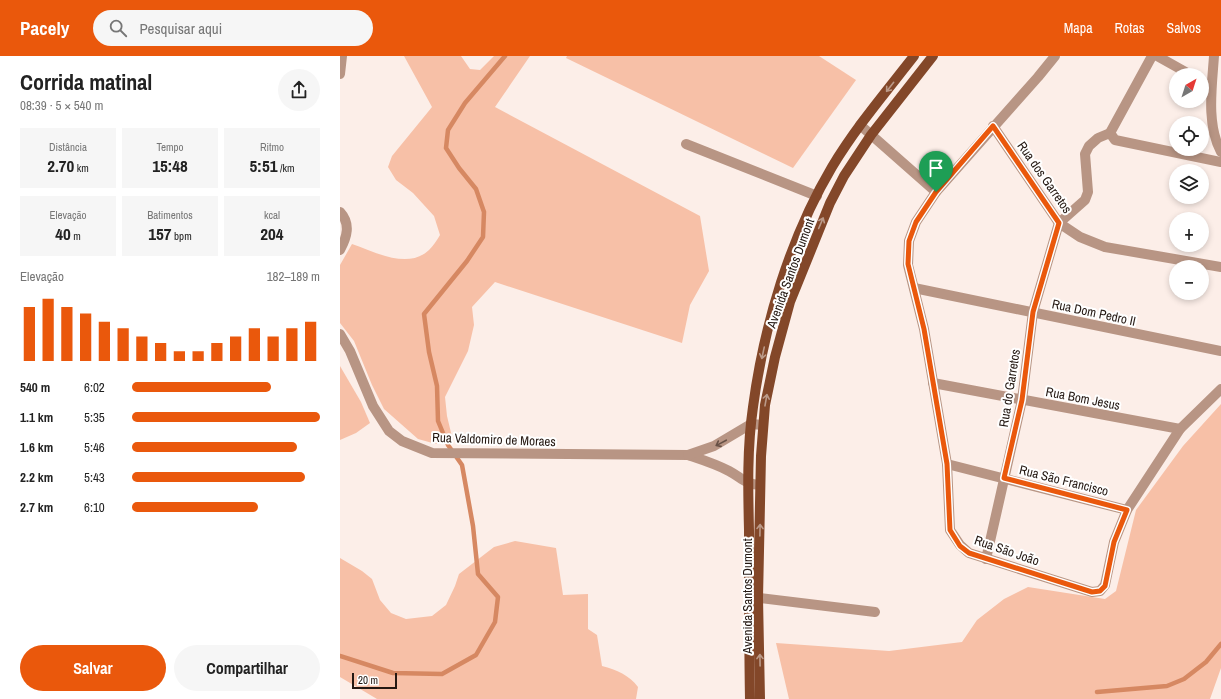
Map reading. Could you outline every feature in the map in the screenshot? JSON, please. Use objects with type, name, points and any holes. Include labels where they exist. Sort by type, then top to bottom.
[{"type":"main road","name":"Avenida Santos Dumont","points":[[760,699],[748,484],[748,456],[751,424],[763,350],[775,304],[791,254],[817,196],[833,166],[860,125],[914,56]]},
{"type":"main road","name":"Avenida Santos Dumont","points":[[750,699],[763,425],[775,357],[790,302],[802,269],[830,203],[844,176],[871,135],[933,56]]},
{"type":"street","points":[[340,74],[342,56]]},
{"type":"street","name":"Rua São João","points":[[1055,56],[936,192],[916,222],[909,241],[908,264],[933,383],[947,464],[950,530],[960,546],[969,553],[1092,592],[1100,591],[1105,586],[1114,542],[1127,510],[1180,430],[1221,389]]},
{"type":"street","points":[[1059,223],[1085,200],[1088,192],[1085,154],[1089,146],[1098,138],[1110,133],[1152,56]]},
{"type":"street","points":[[1157,56],[1178,68]]},
{"type":"street","points":[[1214,56],[1211,90],[1214,132],[1221,152]]},
{"type":"street","points":[[860,125],[936,192]]},
{"type":"street","name":"Rua dos Garretos","points":[[993,126],[1059,223],[1080,237],[1105,247],[1221,267]]},
{"type":"street","points":[[1110,133],[1115,140],[1221,162]]},
{"type":"street","points":[[686,144],[817,196]]},
{"type":"street","points":[[340,212],[346,218],[348,229],[340,250]]},
{"type":"street","name":"Rua do Garretos","points":[[986,558],[1022,400],[1033,312],[1059,223]]},
{"type":"street","name":"Rua Dom Pedro II","points":[[914,288],[1221,351]]},
{"type":"street","name":"Rua Valdomiro de Moraes","points":[[340,334],[350,350],[374,406],[389,431],[402,441],[432,453],[688,455],[710,462],[730,472],[748,484],[760,485]]},
{"type":"street","name":"Rua Bom Jesus","points":[[933,383],[1180,430]]},
{"type":"street","points":[[751,424],[763,425]]},
{"type":"street","name":"Rua Valdomiro de Moraes","points":[[688,455],[714,446],[751,424]]},
{"type":"street","name":"Rua São Francisco","points":[[947,464],[1127,510]]},
{"type":"street","points":[[754,597],[875,612]]},
{"type":"shaded area","points":[[404,56],[461,56],[470,69],[480,70],[494,56],[530,56],[495,107],[700,216],[709,271],[690,305],[682,343],[495,282],[472,307],[474,325],[468,351],[445,397],[447,416],[453,441],[436,444],[418,439],[384,409],[372,385],[354,341],[340,323],[340,265],[352,244],[391,258],[411,259],[421,256],[429,250],[440,235],[434,216],[413,193],[396,180],[388,167],[392,156],[432,107]]},
{"type":"shaded area","points":[[567,56],[819,56],[856,80],[793,168],[566,58]]},
{"type":"shaded area","points":[[340,366],[361,402],[370,423],[356,433],[340,440]]},
{"type":"shaded area","points":[[1221,404],[1221,668],[1210,699],[789,699],[776,643],[889,651],[962,642],[977,620],[1004,599],[1028,587],[1105,599],[1116,591],[1136,510],[1183,446]]},
{"type":"shaded area","points":[[515,541],[556,548],[563,595],[588,594],[588,629],[597,635],[602,666],[613,669],[631,679],[638,687],[636,699],[377,699],[340,677],[340,558],[362,571],[372,579],[380,600],[391,613],[406,619],[432,616],[446,605],[459,574],[494,547]]},
{"type":"waterway","points":[[340,656],[393,673],[442,674],[476,655],[495,622],[498,597],[478,574],[473,526],[462,465],[448,445],[438,421],[437,386],[429,352],[424,314],[467,261],[483,237],[484,212],[476,189],[459,168],[446,148],[448,130],[465,103],[505,56]]},
{"type":"waterway","points":[[1097,692],[1167,686],[1184,679],[1206,662],[1221,644]]},
{"type":"route","points":[[993,126],[1059,223],[1033,312],[1022,400],[1004,478],[1127,510],[1110,555],[1105,586],[1100,591],[1092,592],[969,553],[960,546],[950,530],[950,492],[947,464],[924,329],[908,264],[909,241],[916,222],[936,192],[993,126]]}]
